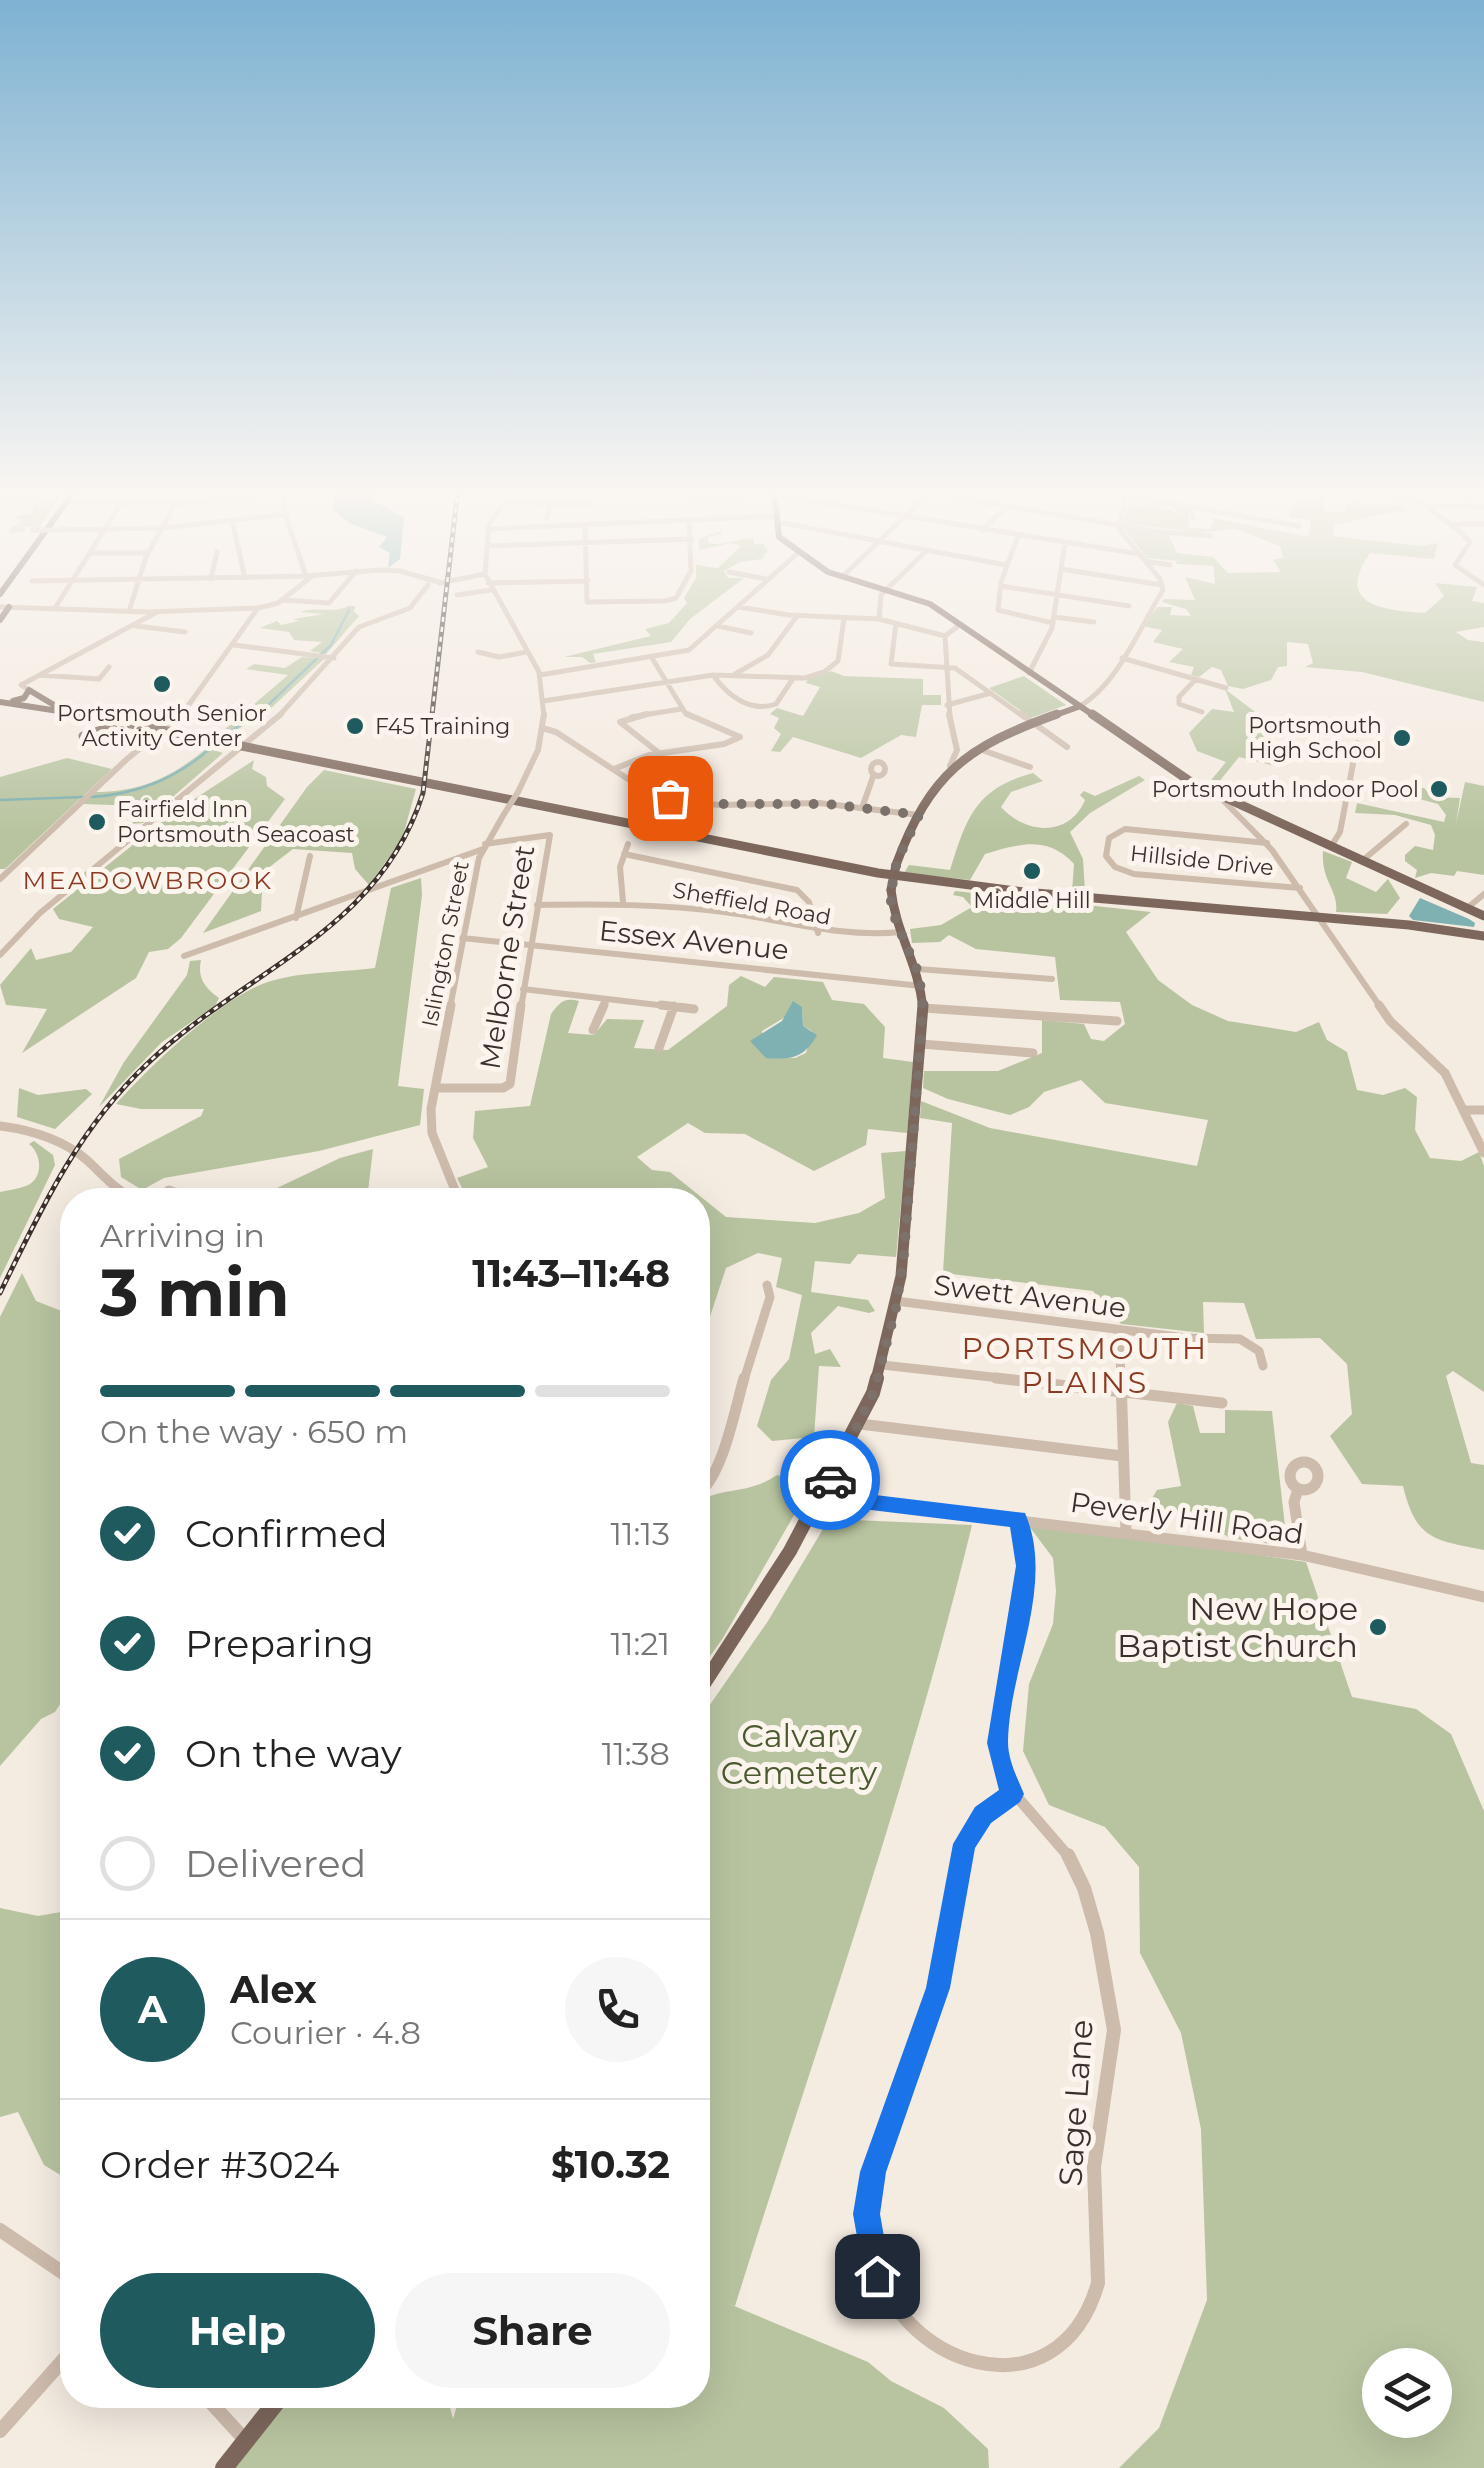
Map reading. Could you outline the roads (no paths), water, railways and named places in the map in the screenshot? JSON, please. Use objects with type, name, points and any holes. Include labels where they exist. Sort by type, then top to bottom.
[{"type":"main road","points":[[930,604],[1184,778],[1484,918]]},
{"type":"main road","points":[[0,620],[4,607]]},
{"type":"main road","points":[[1,704],[20,700],[29,690],[73,713]]},
{"type":"main road","points":[[1,704],[160,732]]},
{"type":"main road","points":[[1,704],[73,713],[891,880],[1029,897],[1322,921],[1484,940]]},
{"type":"main road","points":[[710,1675],[753,1612],[820,1497],[860,1424],[882,1364],[896,1301],[923,1008],[918,969],[891,908],[896,865],[934,785],[950,766],[1034,722],[1078,707]]},
{"type":"main road","points":[[86,720],[88,728],[83,736],[114,726]]},
{"type":"main road","points":[[224,2468],[272,2408]]},
{"type":"street","points":[[54,608],[57,604]]},
{"type":"street","points":[[129,611],[131,604]]},
{"type":"street","points":[[4,607],[157,612],[270,604]]},
{"type":"street","points":[[0,955],[40,913],[277,716],[360,627],[408,610],[412,604]]},
{"type":"street","name":"Islington Street","points":[[454,1188],[431,1128],[462,938],[482,850],[534,763],[542,728],[540,674],[499,604]]},
{"type":"street","points":[[879,618],[880,604]]},
{"type":"street","points":[[1000,604],[999,612],[1094,622]]},
{"type":"street","points":[[1028,673],[1042,652],[1056,604]]},
{"type":"street","points":[[1117,604],[1129,606]]},
{"type":"street","points":[[1078,707],[1093,699],[1156,604]]},
{"type":"street","points":[[540,674],[689,650],[738,606],[797,616],[879,618],[945,636]]},
{"type":"street","points":[[0,879],[188,707],[258,608]]},
{"type":"street","points":[[29,690],[21,685],[157,612]]},
{"type":"street","points":[[735,674],[768,655],[797,616]]},
{"type":"street","points":[[544,701],[713,675],[792,680],[820,674],[834,666],[841,653],[844,618]]},
{"type":"street","points":[[896,623],[891,664],[947,666],[1068,747]]},
{"type":"street","points":[[136,626],[185,632]]},
{"type":"street","points":[[718,626],[752,633]]},
{"type":"street","points":[[945,636],[958,626]]},
{"type":"street","points":[[945,636],[947,705],[956,743],[950,766]]},
{"type":"street","points":[[234,645],[330,657]]},
{"type":"street","points":[[478,652],[499,657],[527,652]]},
{"type":"street","points":[[614,769],[659,753],[740,738],[692,718],[681,709],[652,658]]},
{"type":"street","points":[[1122,658],[1226,688]]},
{"type":"street","points":[[39,675],[99,679],[108,668]]},
{"type":"street","points":[[713,675],[730,696],[763,708],[776,704],[792,680]]},
{"type":"street","points":[[1195,680],[1180,697],[1179,704],[1202,712]]},
{"type":"street","points":[[947,705],[990,693]]},
{"type":"street","points":[[659,753],[620,722],[630,716],[681,709]]},
{"type":"street","points":[[542,728],[555,729],[568,742],[657,793],[687,802],[862,808],[919,815]]},
{"type":"street","points":[[1332,845],[1340,832],[1357,742]]},
{"type":"street","points":[[956,743],[1030,767]]},
{"type":"street","points":[[862,808],[874,774]]},
{"type":"street","points":[[1216,793],[1218,800],[1267,843],[1390,1021],[1445,1073],[1484,1153]]},
{"type":"street","points":[[1363,860],[1406,824]]},
{"type":"street","name":"Hillside Drive","points":[[1267,843],[1125,829],[1109,838],[1106,856],[1116,868],[1134,874],[1300,888]]},
{"type":"street","name":"Melborne Street","points":[[435,1088],[507,1086],[513,1074],[522,989],[550,834],[482,850]]},
{"type":"street","points":[[623,902],[620,875],[628,844]]},
{"type":"street","points":[[184,956],[482,850]]},
{"type":"street","points":[[624,854],[797,890],[809,902],[818,933]]},
{"type":"street","points":[[296,918],[310,856]]},
{"type":"street","points":[[1466,909],[1484,894]]},
{"type":"street","name":"Sheffield Road","points":[[537,905],[623,902],[738,914],[818,933],[857,936],[901,932]]},
{"type":"street","name":"Essex Avenue","points":[[462,938],[922,986]]},
{"type":"street","points":[[918,969],[1052,979]]},
{"type":"street","points":[[522,989],[694,1008]]},
{"type":"street","points":[[593,1030],[607,998]]},
{"type":"street","points":[[659,1048],[674,1006]]},
{"type":"street","points":[[923,1008],[1117,1021]]},
{"type":"street","points":[[921,1044],[1033,1053]]},
{"type":"street","points":[[1464,1110],[1484,1110]]},
{"type":"street","points":[[0,1126],[50,1139],[83,1157],[113,1188]]},
{"type":"street","points":[[710,1467],[770,1298],[767,1285]]},
{"type":"street","name":"Swett Avenue","points":[[896,1301],[1186,1338],[1240,1338],[1259,1351],[1263,1366]]},
{"type":"street","points":[[1119,1330],[1126,1532]]},
{"type":"street","points":[[882,1364],[1222,1403]]},
{"type":"street","points":[[860,1424],[1122,1456]]},
{"type":"street","points":[[1298,1488],[1294,1502],[1302,1556]]},
{"type":"street","name":"Peverly Hill Road","points":[[820,1497],[1302,1556],[1484,1597]]},
{"type":"street","points":[[1012,1794],[1004,1778],[998,1743],[1026,1566],[1018,1519]]},
{"type":"street","name":"Sage Lane","points":[[1012,1794],[1056,1836],[1079,1874],[1100,1954],[1114,2042],[1094,2169],[1099,2229],[1095,2294],[1067,2340],[1023,2366],[1002,2368],[954,2359],[931,2348],[915,2332],[877,2276],[867,2214],[873,2172],[938,1988],[964,1844],[983,1815],[1012,1794]]},
{"type":"street","points":[[0,2230],[60,2271]]},
{"type":"street","points":[[0,2432],[60,2364]]},
{"type":"street","points":[[216,2408],[246,2441]]},
{"type":"water","points":[[1420,898],[1469,919],[1474,927],[1413,920],[1409,916]]},
{"type":"water","points":[[793,1001],[802,1007],[803,1026],[817,1035],[796,1056],[766,1058],[750,1041],[782,1021]]},
{"type":"waterway","points":[[221,738],[264,709],[331,645],[349,610]]},
{"type":"waterway","points":[[91,797],[155,783],[211,748]]},
{"type":"waterway","points":[[0,800],[83,797]]},
{"type":"railway","points":[[0,1293],[63,1171],[123,1089],[185,1031],[342,915],[375,881],[402,841],[423,793],[445,604]]},
{"type":"place","name":"Portsmouth Senior Activity Center","points":[[162,684]]},
{"type":"place","name":"F45 Training","points":[[355,726]]},
{"type":"place","name":"Portsmouth High School","points":[[1402,738]]},
{"type":"place","name":"Portsmouth Indoor Pool","points":[[1439,789]]},
{"type":"place","name":"Fairfield Inn Portsmouth Seacoast","points":[[97,822]]},
{"type":"place","name":"Middle Hill","points":[[1032,871]]},
{"type":"place","name":"New Hope Baptist Church","points":[[1378,1627]]},
{"type":"district","name":"MEADOWBROOK","points":[[148,880]]},
{"type":"district","name":"PORTSMOUTH PLAINS","points":[[1085,1366]]},
{"type":"park label","name":"Calvary Cemetery","points":[[799,1754]]}]
